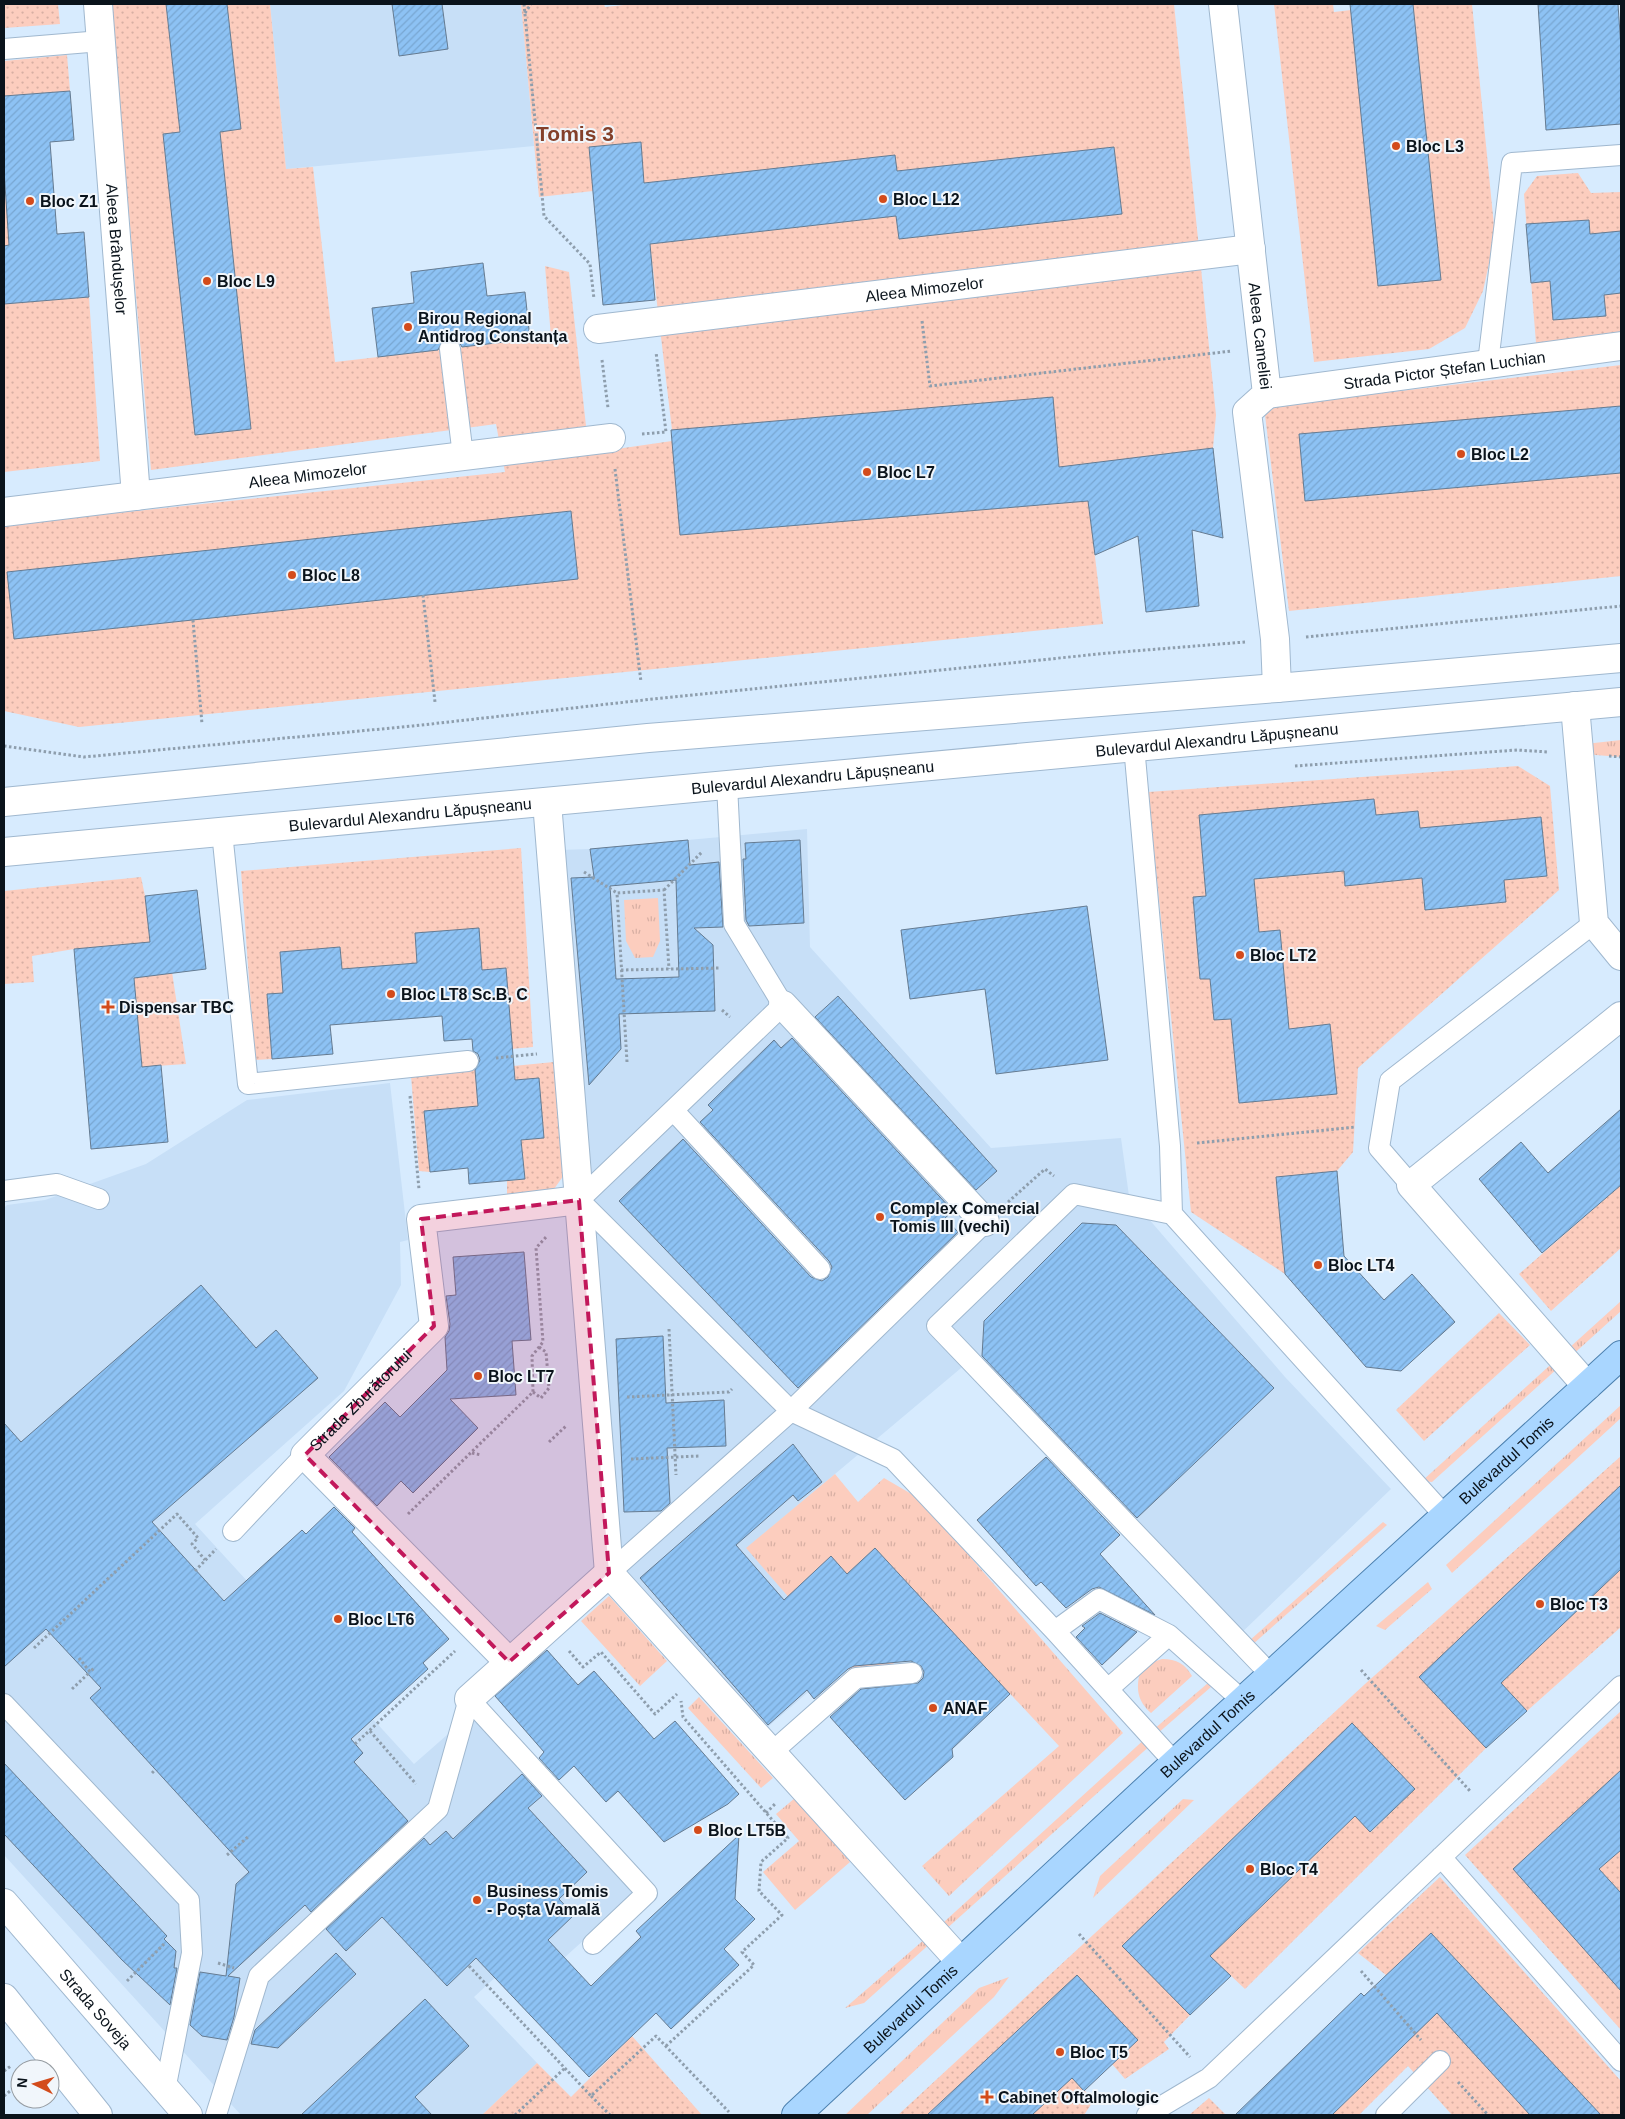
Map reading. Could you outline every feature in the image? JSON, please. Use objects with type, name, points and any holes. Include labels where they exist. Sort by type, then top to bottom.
[{"type":"main road","name":"Bulevardul Tomis","points":[[796,2115],[1174,1763],[1272,1676],[1621,1355]]},
{"type":"street","name":"Aleea Brândușelor","points":[[98,4],[136,496]]},
{"type":"street","name":"Aleea Cameliei","points":[[1223,4],[1267,394],[1247,412],[1274,639],[1277,688]]},
{"type":"street","name":"Aleea Mimozelor","points":[[598,329],[1251,250]]},
{"type":"street","name":"Strada Pictor Ștefan Luchian","points":[[1267,394],[1621,346]]},
{"type":"street","name":"Aleea Mimozelor","points":[[4,512],[611,438]]},
{"type":"street","points":[[4,802],[648,738],[1277,688],[1621,658]]},
{"type":"street","name":"Bulevardul Alexandru Lăpușneanu","points":[[4,852],[1621,702]]},
{"type":"street","points":[[1575,706],[1594,923],[1621,956]]},
{"type":"street","points":[[547,802],[609,1573],[960,1961]]},
{"type":"street","points":[[782,1005],[985,1222]]},
{"type":"street","points":[[1587,1386],[1411,1186],[1621,1016]]},
{"type":"street","points":[[421,1219],[579,1200]]},
{"type":"street","name":"Strada Zburătorului","points":[[421,1219],[434,1326],[305,1455],[509,1662]]},
{"type":"street","points":[[470,1699],[609,1573]]},
{"type":"street","name":"Strada Soveja","points":[[4,1903],[188,2115]]},
{"type":"street","points":[[4,1998],[98,2115]]},
{"type":"lane","points":[[4,49],[101,40]]},
{"type":"lane","points":[[1488,363],[1512,163],[1621,155]]},
{"type":"lane","points":[[450,349],[463,456]]},
{"type":"lane","points":[[1134,746],[1170,1146],[1172,1214]]},
{"type":"lane","points":[[727,784],[734,924],[782,1005],[579,1200],[790,1411],[893,1459],[1055,1631],[1174,1763]]},
{"type":"lane","points":[[222,832],[248,1084],[468,1061]]},
{"type":"lane","points":[[1411,1186],[1379,1148],[1390,1082],[1594,923]]},
{"type":"lane","points":[[673,1110],[820,1268]]},
{"type":"lane","points":[[4,1191],[57,1184],[99,1198]]},
{"type":"lane","points":[[1272,1676],[937,1326],[1074,1194],[1172,1214],[1445,1516]]},
{"type":"lane","points":[[609,1573],[790,1411],[985,1222]]},
{"type":"lane","points":[[233,1531],[305,1455]]},
{"type":"lane","points":[[1055,1631],[1099,1599],[1169,1635],[1243,1701]]},
{"type":"lane","points":[[1108,1689],[1169,1635]]},
{"type":"lane","points":[[771,1753],[856,1678],[912,1673]]},
{"type":"lane","points":[[1147,2115],[1209,2078],[1621,1686]]},
{"type":"lane","points":[[216,2115],[259,1976],[438,1809],[470,1699]]},
{"type":"lane","points":[[470,1699],[647,1893],[593,1944]]},
{"type":"lane","points":[[4,1704],[189,1900],[192,1953],[165,2090]]},
{"type":"lane","points":[[1441,1856],[1621,2061]]},
{"type":"lane","points":[[1386,2115],[1440,2061]]},
{"type":"path","points":[[525,13],[531,4]]},
{"type":"path","points":[[918,290],[930,386],[1262,347]]},
{"type":"path","points":[[611,438],[666,432],[653,322]]},
{"type":"path","points":[[423,596],[435,702]]},
{"type":"path","points":[[4,746],[84,757],[413,726],[644,700],[1109,653],[1621,606]]},
{"type":"path","points":[[193,620],[202,724]]},
{"type":"path","points":[[1291,767],[1517,750]]},
{"type":"path","points":[[627,1062],[617,893],[664,890],[706,848]]},
{"type":"path","points":[[664,890],[669,969]]},
{"type":"path","points":[[622,970],[721,968]]},
{"type":"path","points":[[468,1061],[567,1051]]},
{"type":"path","points":[[407,1067],[421,1219]]},
{"type":"path","points":[[1170,1146],[1383,1124]]},
{"type":"path","points":[[985,1222],[1046,1168],[1074,1194]]},
{"type":"path","points":[[403,1514],[410,1514],[533,1392],[532,1356],[542,1342],[536,1248],[552,1230]]},
{"type":"path","points":[[669,1328],[678,1512]]},
{"type":"path","points":[[533,1392],[541,1398],[549,1388],[546,1352],[539,1347]]},
{"type":"path","points":[[624,1397],[729,1392]]},
{"type":"path","points":[[471,1453],[480,1455]]},
{"type":"path","points":[[628,1460],[733,1454],[738,1458]]},
{"type":"path","points":[[34,1648],[177,1514],[198,1538],[192,1544],[205,1560]]},
{"type":"path","points":[[355,1744],[478,1630]]},
{"type":"path","points":[[568,1650],[583,1668],[601,1652],[655,1714],[679,1692],[683,1716],[788,1838],[761,1862],[759,1891],[782,1915],[742,1952],[754,1965],[666,2046]]},
{"type":"path","points":[[79,1658],[90,1672]]},
{"type":"path","points":[[72,1689],[94,1668]]},
{"type":"path","points":[[1362,1670],[1489,1812]]},
{"type":"path","points":[[370,1732],[438,1809]]},
{"type":"path","points":[[227,1855],[249,1836]]},
{"type":"path","points":[[1079,1934],[1209,2078]]},
{"type":"path","points":[[127,1981],[167,1941]]},
{"type":"path","points":[[1343,1950],[1488,2115]]},
{"type":"path","points":[[469,1966],[610,2115]]},
{"type":"path","points":[[591,2096],[656,2036],[729,2112]]},
{"type":"path","points":[[515,2115],[565,2068]]},
{"type":"highlighted area","points":[[579,1200],[609,1573],[509,1662],[305,1455],[434,1326],[421,1219]]},
{"type":"shaded area","points":[[270,4],[521,4],[534,146],[286,169]]},
{"type":"shaded area","points":[[807,829],[810,947],[991,1148],[1121,1138],[1129,1196],[1285,1377],[1391,1489],[1236,1638],[967,1363],[747,1548],[844,1661],[762,1732],[619,1572],[560,850],[590,849]]},
{"type":"shaded area","points":[[390,1083],[408,1240],[400,1242],[401,1285],[344,1391],[195,1524],[414,1764],[472,1713],[637,1892],[564,1958],[542,1934],[474,1997],[537,2063],[482,2115],[241,2115],[4,1855],[4,1208],[7,1205],[45,1200],[146,1164],[247,1100]]},
{"type":"green space","points":[[4,4],[58,4],[60,24],[4,28]]},
{"type":"green space","points":[[111,4],[166,4],[180,132],[163,134],[195,435],[251,429],[220,132],[241,129],[227,4],[270,4],[286,169],[313,167],[335,362],[551,337],[545,266],[569,272],[589,453],[672,441],[681,535],[1062,503],[672,430],[650,244],[896,216],[899,239],[1122,213],[1114,147],[897,171],[895,155],[644,183],[640,142],[589,147],[593,191],[539,197],[521,4],[604,4],[605,7],[633,4],[1174,4],[1216,415],[1213,448],[1084,464],[1103,624],[79,727],[4,711],[4,525],[505,472],[496,424],[151,470]],"holes":[[[570,511],[577,579],[14,639],[7,572]]]},
{"type":"green space","points":[[1274,4],[1333,4],[1334,12],[1351,10],[1378,285],[1441,279],[1413,4],[1472,4],[1495,236],[1483,291],[1465,328],[1429,349],[1314,362]]},
{"type":"green space","points":[[67,55],[70,91],[4,96],[4,61]]},
{"type":"green space","points":[[4,170],[9,245],[4,246]]},
{"type":"green space","points":[[1578,173],[1591,193],[1621,192],[1621,332],[1536,343],[1524,194],[1537,176]]},
{"type":"green space","points":[[89,297],[100,461],[4,472],[4,304]]},
{"type":"green space","points":[[1621,365],[1621,406],[1299,435],[1305,501],[1621,473],[1621,576],[1289,611],[1264,407]]},
{"type":"green space","points":[[1621,740],[1621,757],[1583,754],[1585,744]]},
{"type":"green space","points":[[1518,766],[1550,786],[1559,890],[1358,1068],[1353,1152],[1337,1171],[1276,1177],[1285,1274],[1191,1212],[1148,792]],"holes":[[[1374,799],[1376,815],[1418,811],[1421,842],[1541,817],[1547,876],[1504,880],[1422,878],[1345,886],[1344,871],[1254,879],[1259,932],[1280,930],[1289,1029],[1330,1025],[1336,1094],[1239,1103],[1231,1019],[1214,1020],[1210,979],[1200,979],[1193,898],[1206,896],[1199,816]]]},
{"type":"green space","points":[[521,848],[533,1047],[487,1051],[479,929],[415,933],[417,963],[342,969],[340,947],[280,952],[283,993],[267,995],[272,1059],[255,1060],[241,871]]},
{"type":"green space","points":[[141,877],[145,896],[172,972],[186,1064],[142,1067],[131,944],[74,949],[32,956],[34,982],[4,984],[4,891]]},
{"type":"green space","points":[[658,898],[660,941],[653,957],[635,958],[626,941],[624,900]]},
{"type":"green space","points":[[554,1062],[564,1175],[554,1189],[507,1194],[507,1181],[525,1179],[521,1140],[544,1137],[539,1078],[477,1083],[478,1106],[424,1111],[430,1172],[419,1171],[411,1076]]},
{"type":"green space","points":[[1621,1185],[1621,1248],[1551,1311],[1519,1274]]},
{"type":"green space","points":[[1621,1301],[1621,1311],[1432,1482],[1422,1481]]},
{"type":"green space","points":[[1499,1313],[1530,1345],[1424,1441],[1396,1410]]},
{"type":"green space","points":[[1621,1405],[1621,1418],[1452,1573],[1446,1565]]},
{"type":"green space","points":[[1621,1456],[1621,1485],[1419,1677],[1486,1748],[1245,1989],[1210,1956],[1355,1816],[1371,1832],[1415,1789],[1352,1724],[1123,1946],[1190,2015],[1164,2042],[1169,2049],[1125,2079],[1112,2064],[1138,2040],[1077,1975],[927,2115],[898,2115],[1365,1684]]},
{"type":"green space","points":[[835,1474],[858,1502],[884,1478],[920,1499],[1123,1733],[949,1896],[922,1866],[1059,1746],[940,1619],[891,1666],[851,1673],[844,1661],[746,1548]],"holes":[[[875,1548],[920,1598],[847,1574]]]},
{"type":"green space","points":[[1383,1522],[1387,1525],[1252,1645],[1249,1641]]},
{"type":"green space","points":[[1621,1569],[1621,1627],[1527,1711],[1501,1683]]},
{"type":"green space","points":[[1428,1582],[1432,1589],[1385,1630],[1376,1626]]},
{"type":"green space","points":[[609,1596],[667,1661],[640,1686],[581,1621]]},
{"type":"green space","points":[[1162,1659],[1180,1663],[1192,1676],[1151,1713],[1139,1696],[1139,1676],[1153,1662]]},
{"type":"green space","points":[[1208,1683],[1211,1687],[1157,1734],[1153,1730]]},
{"type":"green space","points":[[699,1697],[773,1778],[761,1788],[688,1708]]},
{"type":"green space","points":[[1621,1711],[1621,1770],[1513,1869],[1621,1991],[1621,2030],[1465,1855]]},
{"type":"green space","points":[[1147,1737],[1153,1743],[864,2003],[845,2008],[933,1932]]},
{"type":"green space","points":[[795,1798],[850,1862],[795,1910],[763,1872],[799,1841],[776,1814]]},
{"type":"green space","points":[[1183,1799],[1194,1800],[1093,1898],[1100,1876]]},
{"type":"green space","points":[[1621,1850],[1621,1893],[1599,1869]]},
{"type":"green space","points":[[1440,1877],[1621,2081],[1621,2115],[1601,2115],[1431,1933],[1386,1975],[1358,1953]]},
{"type":"green space","points":[[1009,1977],[994,1997],[867,2115],[845,2115],[979,1988]]},
{"type":"green space","points":[[1421,1996],[1530,2115],[1452,2115],[1408,2066],[1359,2115],[1332,2115],[1408,2042],[1413,2004]]},
{"type":"green space","points":[[632,2036],[702,2115],[482,2115],[537,2063],[571,2097]]},
{"type":"green space","points":[[1072,2078],[1094,2100],[1084,2115],[1032,2115]]},
{"type":"green space","points":[[1209,2098],[1226,2115],[1189,2115]]},
{"type":"building","name":"Bloc L9","points":[[166,4],[227,4],[241,129],[220,132],[251,429],[195,435],[163,134],[180,132]]},
{"type":"building","points":[[392,4],[442,4],[448,49],[399,56]]},
{"type":"building","name":"Bloc L3","points":[[1350,4],[1413,4],[1441,280],[1378,286]]},
{"type":"building","points":[[1538,4],[1618,4],[1621,48],[1621,124],[1546,130]]},
{"type":"building","name":"Bloc Z1","points":[[70,91],[74,140],[50,142],[57,234],[84,232],[89,297],[4,304],[4,246],[9,245],[4,170],[4,96]]},
{"type":"building","name":"Bloc L12","points":[[641,142],[644,183],[895,155],[897,171],[1114,147],[1122,214],[899,239],[896,216],[650,244],[655,300],[603,305],[589,147]]},
{"type":"building","points":[[1589,220],[1590,234],[1621,231],[1621,293],[1604,295],[1606,316],[1553,320],[1550,281],[1531,283],[1526,224]]},
{"type":"building","points":[[483,263],[487,296],[525,292],[530,339],[462,347],[459,342],[449,337],[443,340],[438,350],[378,357],[372,308],[414,303],[411,272]]},
{"type":"building","name":"Bloc L7","points":[[1053,397],[1059,467],[1213,448],[1223,538],[1192,530],[1199,606],[1146,612],[1138,536],[1095,555],[1088,501],[680,535],[671,430]]},
{"type":"building","name":"Bloc L2","points":[[1621,406],[1621,473],[1305,501],[1299,434]]},
{"type":"building","name":"Bloc L8","points":[[571,511],[578,579],[14,639],[7,572]]},
{"type":"building","name":"Bloc LT2","points":[[1374,799],[1376,815],[1418,811],[1420,828],[1541,817],[1547,876],[1504,880],[1506,902],[1425,910],[1422,878],[1345,886],[1344,871],[1254,879],[1259,932],[1280,930],[1289,1029],[1330,1024],[1337,1094],[1239,1103],[1231,1019],[1214,1020],[1210,979],[1200,979],[1193,897],[1206,896],[1199,815]]},
{"type":"building","points":[[688,840],[690,865],[719,862],[723,927],[694,928],[713,945],[715,1011],[619,1014],[621,1049],[589,1085],[571,878],[594,877],[590,849]],"holes":[[[676,880],[679,977],[616,979],[610,886]]]},
{"type":"building","points":[[800,840],[804,923],[749,926],[746,920],[743,859],[746,859],[745,843]]},
{"type":"building","name":"Dispensar TBC","points":[[197,890],[206,969],[134,978],[142,1067],[161,1065],[168,1142],[91,1149],[74,949],[150,942],[145,896]]},
{"type":"building","points":[[1087,906],[1108,1060],[996,1074],[985,989],[910,999],[901,930]]},
{"type":"building","name":"Bloc LT8 Sc.B, C","points":[[479,928],[482,970],[506,968],[515,1080],[539,1078],[544,1138],[521,1140],[525,1179],[469,1184],[468,1168],[430,1172],[424,1111],[478,1106],[475,1070],[480,1060],[478,1054],[473,1051],[472,1039],[444,1041],[442,1016],[330,1025],[333,1054],[272,1059],[267,994],[283,993],[280,952],[340,947],[342,969],[417,963],[415,933]]},
{"type":"building","points":[[838,996],[997,1171],[976,1190],[815,1017]]},
{"type":"building","name":"Complex Comercial Tomis III (vechi)","points":[[792,1038],[953,1211],[945,1218],[958,1232],[798,1388],[619,1201],[683,1139],[811,1277],[822,1281],[828,1277],[832,1267],[829,1261],[700,1122],[713,1110],[708,1105],[774,1040],[781,1048]]},
{"type":"building","points":[[1621,1109],[1621,1185],[1542,1253],[1479,1179],[1521,1142],[1548,1173]]},
{"type":"building","name":"Bloc LT4","points":[[1337,1171],[1344,1256],[1384,1300],[1412,1274],[1455,1322],[1401,1371],[1366,1367],[1285,1274],[1276,1177]]},
{"type":"building","points":[[1082,1223],[1116,1225],[1274,1388],[1137,1518],[982,1356],[984,1321]]},
{"type":"building","name":"Bloc LT7","points":[[524,1252],[531,1340],[512,1341],[516,1395],[450,1399],[478,1428],[413,1493],[401,1481],[377,1506],[329,1457],[385,1402],[400,1417],[447,1370],[445,1337],[449,1331],[450,1324],[446,1296],[456,1295],[453,1257]]},
{"type":"building","points":[[201,1285],[256,1348],[276,1330],[318,1378],[152,1522],[224,1601],[302,1530],[306,1534],[334,1507],[355,1528],[352,1532],[449,1639],[423,1663],[428,1669],[351,1739],[363,1753],[354,1762],[408,1821],[311,1912],[305,1905],[228,1976],[240,1978],[234,2017],[227,2040],[202,2036],[190,2025],[200,1972],[226,1976],[236,1884],[249,1872],[90,1698],[101,1688],[46,1629],[4,1667],[4,1423],[21,1442]]},
{"type":"building","points":[[663,1336],[666,1403],[724,1400],[726,1446],[667,1448],[670,1503],[661,1511],[624,1512],[616,1339]]},
{"type":"building","points":[[793,1444],[822,1482],[798,1501],[793,1495],[736,1545],[784,1600],[831,1556],[847,1574],[875,1548],[1010,1694],[952,1749],[953,1757],[905,1800],[830,1717],[861,1689],[918,1683],[923,1678],[924,1672],[921,1666],[911,1661],[854,1666],[848,1669],[814,1699],[807,1690],[768,1725],[640,1578]]},
{"type":"building","points":[[1046,1457],[1120,1535],[1100,1554],[1155,1615],[1099,1587],[1092,1589],[1066,1608],[1041,1582],[1036,1586],[977,1520]]},
{"type":"building","name":"Bloc T3","points":[[1621,1485],[1621,1569],[1501,1683],[1527,1711],[1486,1748],[1419,1677]]},
{"type":"building","points":[[1100,1613],[1137,1632],[1102,1665],[1076,1637],[1085,1628],[1082,1626]]},
{"type":"building","points":[[547,1650],[578,1685],[594,1671],[654,1739],[675,1721],[739,1794],[728,1804],[664,1842],[618,1791],[606,1802],[574,1766],[559,1780],[539,1758],[544,1752],[495,1696]]},
{"type":"building","name":"Bloc T4","points":[[1352,1723],[1415,1789],[1370,1832],[1355,1816],[1210,1956],[1231,1976],[1190,2015],[1122,1946]]},
{"type":"building","points":[[4,1763],[167,1936],[164,1939],[176,1951],[174,1968],[177,1968],[170,2005],[122,1960],[4,1834]]},
{"type":"building","points":[[1621,1770],[1621,1850],[1599,1869],[1621,1893],[1621,1991],[1513,1869]]},
{"type":"building","points":[[522,1774],[542,1796],[528,1808],[587,1872],[559,1899],[574,1915],[548,1940],[591,1986],[641,1937],[636,1931],[739,1835],[735,1899],[755,1919],[724,1949],[739,1965],[671,2029],[656,2013],[589,2077],[476,1958],[447,1986],[382,1917],[346,1951],[326,1929],[424,1838],[430,1845],[446,1831],[453,1839]]},
{"type":"building","points":[[1431,1933],[1601,2115],[1530,2115],[1437,2013],[1332,2115],[1235,2115],[1361,1993],[1364,1996]]},
{"type":"building","points":[[336,1953],[356,1974],[278,2048],[251,2044],[255,2030]]},
{"type":"building","name":"Bloc T5","points":[[1077,1975],[1138,2040],[1084,2091],[1072,2078],[1032,2115],[927,2115]]},
{"type":"building","points":[[425,1999],[469,2046],[415,2097],[432,2115],[301,2115]]},
{"type":"place","name":"Bloc L3","points":[[1396,146]]},
{"type":"place","name":"Bloc L12","points":[[883,199]]},
{"type":"place","name":"Bloc Z1","points":[[30,201]]},
{"type":"place","name":"Bloc L9","points":[[207,281]]},
{"type":"place","name":"Birou Regional Antidrog Constanța","points":[[408,327]]},
{"type":"place","name":"Bloc L2","points":[[1461,454]]},
{"type":"place","name":"Bloc L7","points":[[867,472]]},
{"type":"place","name":"Bloc L8","points":[[292,575]]},
{"type":"place","name":"Bloc LT2","points":[[1240,955]]},
{"type":"place","name":"Bloc LT8 Sc.B, C","points":[[391,994]]},
{"type":"place","name":"Dispensar TBC","points":[[108,1007]]},
{"type":"place","name":"Complex Comercial Tomis III (vechi)","points":[[880,1217]]},
{"type":"place","name":"Bloc LT4","points":[[1318,1265]]},
{"type":"place","name":"Bloc LT7","points":[[478,1376]]},
{"type":"place","name":"Bloc T3","points":[[1540,1604]]},
{"type":"place","name":"Bloc LT6","points":[[338,1619]]},
{"type":"place","name":"ANAF","points":[[933,1708]]},
{"type":"place","name":"Bloc LT5B","points":[[698,1830]]},
{"type":"place","name":"Bloc T4","points":[[1250,1869]]},
{"type":"place","name":"Business Tomis - Poșta Vamală","points":[[477,1900]]},
{"type":"place","name":"Bloc T5","points":[[1060,2052]]},
{"type":"place","name":"Cabinet Oftalmologic","points":[[987,2097]]},
{"type":"district","name":"Tomis 3","points":[[575,134]]}]
